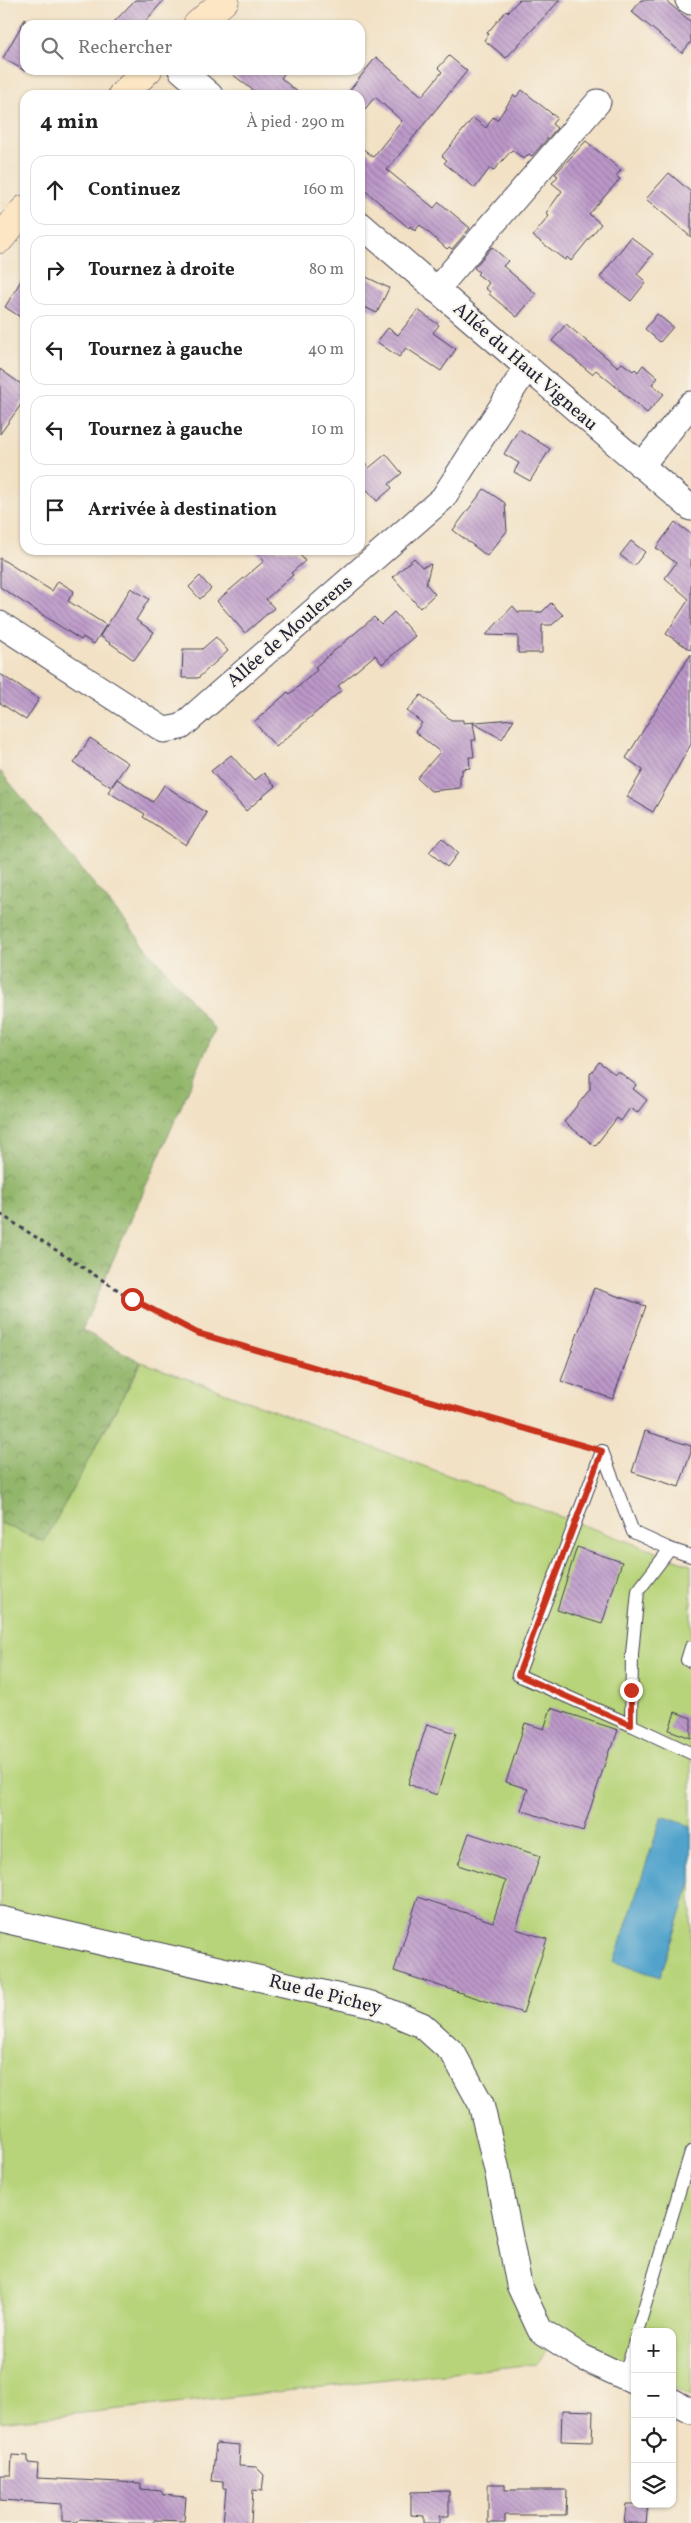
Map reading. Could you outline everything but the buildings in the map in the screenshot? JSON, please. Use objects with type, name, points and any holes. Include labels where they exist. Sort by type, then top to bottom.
[{"type":"street","points":[[203,20],[225,0]]},
{"type":"street","points":[[127,90],[143,75]]},
{"type":"street","points":[[187,75],[204,90]]},
{"type":"street","points":[[436,290],[598,102]]},
{"type":"street","points":[[0,239],[20,215]]},
{"type":"street","name":"Allée du Haut Vigneau","points":[[365,228],[691,508]]},
{"type":"street","name":"Allée de Moulerens","points":[[0,624],[164,730],[181,727],[443,498],[526,367]]},
{"type":"street","points":[[641,466],[691,404]]},
{"type":"street","name":"Rue de Pichey","points":[[0,1919],[371,2004],[422,2025],[453,2053],[481,2104],[497,2170],[519,2285],[540,2330],[582,2357],[629,2380]]},
{"type":"street","points":[[676,2403],[691,2411]]},
{"type":"lane","points":[[602,1451],[633,1532],[670,1549],[691,1556]]},
{"type":"lane","points":[[602,1451],[518,1675],[691,1753]]},
{"type":"lane","points":[[631,1725],[632,1654],[638,1591],[670,1549]]},
{"type":"lane","points":[[691,1647],[687,1660],[691,1661]]},
{"type":"lane","points":[[639,2328],[691,2152]]},
{"type":"lane","points":[[629,2380],[631,2367]]},
{"type":"path","points":[[0,1214],[132,1299],[197,1333],[602,1451]]},
{"type":"green space","points":[[0,771],[215,1030],[82,1330],[141,1362],[44,1542],[0,1523]]},
{"type":"green space","points":[[142,1362],[691,1565],[691,2397],[676,2390],[676,2328],[631,2328],[631,2367],[562,2334],[535,2364],[0,2422],[0,1523],[44,1542]]},
{"type":"water","points":[[662,1816],[691,1826],[691,1883],[660,1977],[614,1962]]},
{"type":"route","points":[[132,1299],[197,1333],[602,1451],[518,1675],[631,1725],[631,1690]]}]
